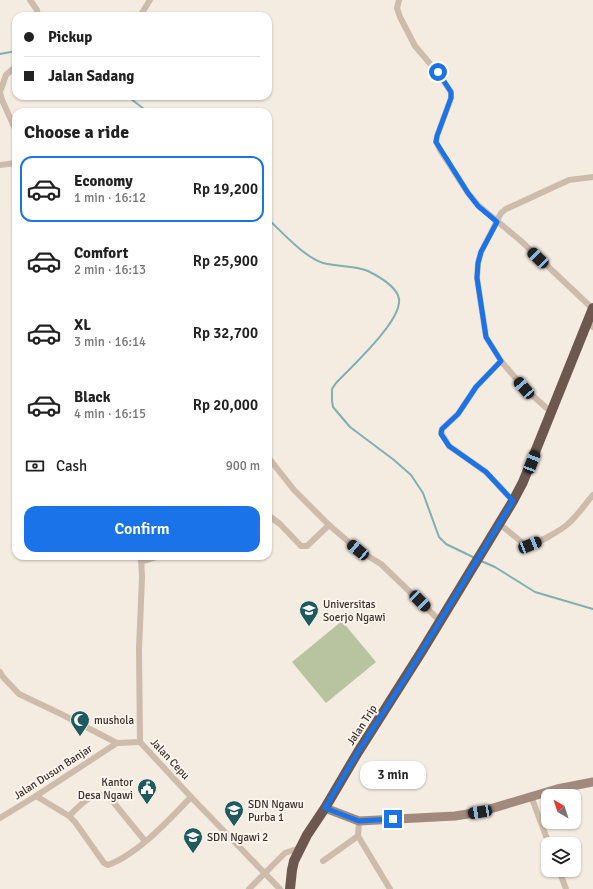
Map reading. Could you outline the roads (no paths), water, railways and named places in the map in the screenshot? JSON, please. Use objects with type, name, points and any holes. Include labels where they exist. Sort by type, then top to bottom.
[{"type":"highway","name":"Jalan Trip","points":[[290,889],[292,870],[307,834],[325,808],[358,752],[382,716],[513,501],[532,462],[551,412],[590,324],[593,308]]},
{"type":"main road","points":[[325,808],[359,821],[455,816],[480,812],[557,789],[593,782]]},
{"type":"street","points":[[30,0],[37,12]]},
{"type":"street","points":[[142,12],[150,0]]},
{"type":"street","points":[[399,0],[398,8],[400,17],[415,46],[438,72],[451,92],[451,98],[436,142],[468,193],[478,206],[521,241],[593,308]]},
{"type":"street","points":[[12,70],[6,75],[0,92],[12,122]]},
{"type":"street","points":[[0,165],[12,164]]},
{"type":"street","points":[[551,412],[524,388],[501,361],[486,337],[477,278],[478,263],[481,252],[501,213],[569,180],[593,177]]},
{"type":"street","points":[[501,361],[476,387],[458,414],[442,429],[441,432],[449,446],[486,472],[513,501]]},
{"type":"street","points":[[272,462],[294,490],[329,525],[358,550],[381,564],[440,621]]},
{"type":"street","points":[[499,524],[516,536],[524,544],[530,545],[568,525],[593,495]]},
{"type":"street","points":[[272,518],[302,546],[307,546],[329,525]]},
{"type":"street","name":"Jalan Cepu","points":[[141,560],[142,578],[138,649],[140,742],[280,889]]},
{"type":"street","points":[[0,672],[19,694],[117,743],[129,741],[140,742]]},
{"type":"street","name":"Jalan Dusun Banjar","points":[[0,818],[117,743]]},
{"type":"street","points":[[69,816],[87,799],[98,794],[106,795],[145,841]]},
{"type":"street","points":[[36,796],[69,816],[75,822],[104,863],[108,865],[134,850],[145,841],[166,823],[191,797]]},
{"type":"street","points":[[531,796],[546,837]]},
{"type":"street","points":[[359,821],[358,836],[390,889]]},
{"type":"street","points":[[323,861],[358,836]]},
{"type":"street","points":[[249,889],[285,853],[300,848]]},
{"type":"street","points":[[562,877],[566,889]]},
{"type":"waterway","points":[[0,54],[12,52]]},
{"type":"waterway","points":[[132,100],[143,108]]},
{"type":"waterway","points":[[272,223],[301,250],[316,260],[323,263],[368,271],[386,282],[398,294],[398,308],[393,319],[374,343],[332,389],[333,407],[350,427],[394,460],[411,475],[423,493],[439,537],[446,544],[475,558]]},
{"type":"waterway","points":[[481,561],[495,567],[535,592],[593,609]]},
{"type":"place","name":"Universitas Soerjo Ngawi","points":[[309,627]]},
{"type":"place","name":"mushola","points":[[80,737]]},
{"type":"place","name":"Kantor Desa Ngawi","points":[[147,805]]},
{"type":"place","name":"SDN Ngawu Purba 1","points":[[234,827]]},
{"type":"place","name":"SDN Ngawi 2","points":[[193,854]]}]
